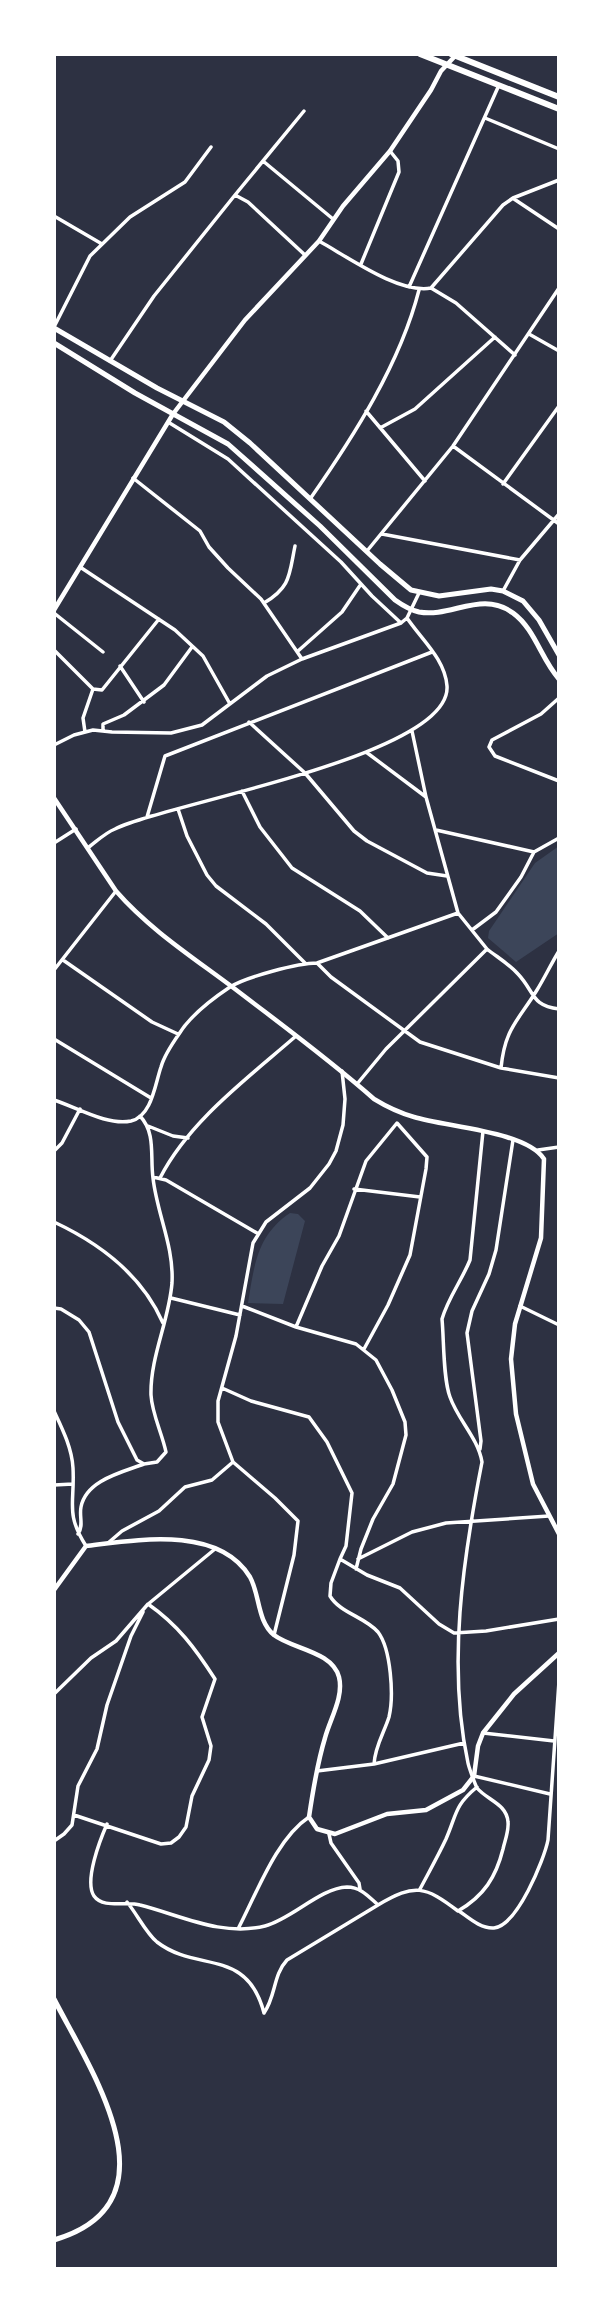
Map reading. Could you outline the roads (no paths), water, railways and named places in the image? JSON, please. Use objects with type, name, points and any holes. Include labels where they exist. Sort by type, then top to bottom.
[{"type":"main road","points":[[420,54],[559,109]]},
{"type":"main road","points":[[454,55],[559,97]]},
{"type":"main road","points":[[54,327],[157,388],[208,412],[237,432],[401,583],[419,593],[439,596],[478,589],[503,591],[523,601],[532,610],[559,655]]},
{"type":"main road","points":[[54,343],[173,414],[213,434],[242,454],[395,600],[412,610],[428,613],[479,604],[506,608],[521,620],[559,679]]},
{"type":"main road","points":[[54,1999],[104,2096],[116,2132],[121,2164],[115,2191],[97,2217],[70,2235],[54,2240]]},
{"type":"street","points":[[103,652],[54,612],[173,414],[245,320],[319,241],[371,170],[390,151],[454,55]]},
{"type":"street","points":[[408,288],[499,84]]},
{"type":"street","points":[[110,361],[161,287],[304,111]]},
{"type":"street","points":[[485,118],[559,149]]},
{"type":"street","points":[[54,327],[90,256],[130,217],[185,182],[211,147]]},
{"type":"street","points":[[361,264],[399,172],[398,161],[390,151]]},
{"type":"street","points":[[263,161],[333,219]]},
{"type":"street","points":[[319,241],[400,285],[419,290],[431,288],[503,205],[513,198],[559,180]]},
{"type":"street","points":[[235,195],[248,202],[305,255]]},
{"type":"street","points":[[513,198],[559,229]]},
{"type":"street","points":[[54,216],[102,244]]},
{"type":"street","points":[[431,288],[456,303],[515,355]]},
{"type":"street","points":[[367,551],[453,446],[559,288]]},
{"type":"street","points":[[310,499],[366,411],[407,331],[419,290]]},
{"type":"street","points":[[529,334],[559,351]]},
{"type":"street","points":[[380,428],[415,409],[495,337]]},
{"type":"street","points":[[503,484],[559,406]]},
{"type":"street","points":[[366,411],[425,481]]},
{"type":"street","points":[[168,422],[228,459],[332,554],[401,623]]},
{"type":"street","points":[[453,446],[556,522]]},
{"type":"street","points":[[133,478],[200,531],[228,568],[264,603],[302,659]]},
{"type":"street","points":[[503,591],[520,561],[556,522],[559,514]]},
{"type":"street","points":[[383,534],[520,561]]},
{"type":"street","points":[[264,603],[281,593],[286,585],[295,546]]},
{"type":"street","points":[[80,568],[175,630],[203,656],[230,704]]},
{"type":"street","points":[[298,652],[342,612],[361,584]]},
{"type":"street","points":[[54,745],[93,730],[171,733],[202,725],[267,676],[302,659],[401,623],[412,610],[419,593]]},
{"type":"street","points":[[89,847],[114,829],[147,817],[242,792],[366,752],[412,731],[434,716],[445,698],[447,687],[440,664],[407,618]]},
{"type":"street","points":[[54,650],[93,689],[102,690],[159,620]]},
{"type":"street","points":[[103,731],[103,724],[124,715],[164,685],[192,647]]},
{"type":"street","points":[[147,817],[165,756],[432,652]]},
{"type":"street","points":[[120,666],[144,702]]},
{"type":"street","points":[[85,732],[83,718],[93,689]]},
{"type":"street","points":[[559,698],[541,714],[492,740],[489,747],[495,756],[559,781]]},
{"type":"street","points":[[249,722],[305,773],[342,819],[368,841],[428,873],[447,876]]},
{"type":"street","points":[[412,731],[426,797],[458,913],[486,949],[516,972],[540,1005],[559,1010]]},
{"type":"street","points":[[366,752],[426,797]]},
{"type":"street","points":[[242,792],[260,827],[292,868],[360,911],[388,938]]},
{"type":"street","points":[[54,798],[127,904],[178,949],[231,986],[342,1071],[374,1099],[417,1118],[483,1131],[538,1150],[559,1147]]},
{"type":"street","points":[[178,809],[187,836],[207,876],[266,924],[305,963]]},
{"type":"street","points":[[54,843],[76,829]]},
{"type":"street","points":[[436,830],[534,852]]},
{"type":"street","points":[[472,930],[496,912],[521,877],[534,852],[559,838]]},
{"type":"street","points":[[54,970],[116,891]]},
{"type":"street","points":[[54,1100],[111,1121],[131,1121],[140,1116],[151,1098],[161,1066],[186,1023],[231,986],[305,963],[317,964],[458,913]]},
{"type":"street","points":[[357,1084],[486,949]]},
{"type":"street","points":[[501,1068],[512,1026],[559,951]]},
{"type":"street","points":[[63,960],[152,1022],[178,1034]]},
{"type":"street","points":[[552,962],[559,964]]},
{"type":"street","points":[[317,964],[404,1032],[432,1047],[501,1068],[559,1077]]},
{"type":"street","points":[[160,1178],[188,1138],[222,1100],[296,1036]]},
{"type":"street","points":[[54,1039],[151,1098]]},
{"type":"street","points":[[274,1634],[294,1555],[298,1521],[233,1462],[218,1422],[218,1401],[242,1306],[250,1252],[257,1233],[274,1215],[310,1188],[336,1151],[344,1125],[342,1071]]},
{"type":"street","points":[[54,1152],[62,1143],[80,1109]]},
{"type":"street","points":[[296,1327],[322,1266],[339,1236],[366,1161],[397,1124],[400,1112]]},
{"type":"street","points":[[78,1534],[82,1527],[81,1506],[87,1493],[109,1477],[157,1462],[166,1452],[151,1397],[152,1377],[171,1298],[172,1279],[169,1246],[153,1177],[151,1137],[148,1126],[140,1116]]},
{"type":"street","points":[[364,1349],[388,1306],[410,1255],[418,1221],[427,1157],[397,1124]]},
{"type":"street","points":[[148,1126],[173,1136],[188,1138]]},
{"type":"street","points":[[480,1449],[449,1395],[442,1319],[470,1259],[483,1131]]},
{"type":"street","points":[[458,1911],[475,1900],[492,1881],[508,1832],[508,1822],[503,1810],[477,1787],[469,1768],[460,1725],[460,1633],[471,1520],[482,1462],[467,1333],[472,1311],[489,1274],[496,1250],[513,1140]]},
{"type":"street","points":[[538,1150],[544,1159],[541,1238],[520,1306],[511,1359],[516,1414],[533,1484],[559,1534]]},
{"type":"street","points":[[153,1177],[160,1178],[257,1233]]},
{"type":"street","points":[[354,1189],[420,1197]]},
{"type":"street","points":[[54,1222],[83,1236],[119,1262],[155,1305],[164,1325]]},
{"type":"street","points":[[171,1298],[240,1315]]},
{"type":"street","points":[[242,1306],[296,1327],[348,1340],[376,1360],[392,1390],[405,1422],[406,1435],[393,1484],[373,1519],[356,1569]]},
{"type":"street","points":[[520,1306],[559,1325]]},
{"type":"street","points":[[54,1308],[61,1309],[79,1320],[89,1332],[118,1422],[137,1460],[144,1464]]},
{"type":"street","points":[[222,1388],[251,1401],[309,1417],[327,1442],[352,1493],[346,1546],[331,1583],[330,1596],[338,1605],[363,1620],[383,1641],[390,1676],[388,1717],[376,1748],[374,1764]]},
{"type":"street","points":[[54,1411],[65,1434],[73,1465],[72,1520],[86,1546]]},
{"type":"street","points":[[108,1543],[122,1531],[159,1511],[185,1487],[212,1480],[233,1462]]},
{"type":"street","points":[[54,1485],[73,1484]]},
{"type":"street","points":[[358,1559],[412,1532],[446,1523],[549,1516]]},
{"type":"street","points":[[54,1590],[86,1546],[178,1539],[215,1549],[234,1560],[250,1578],[257,1592],[264,1623],[274,1634],[329,1662],[339,1676],[339,1696],[317,1771],[309,1816],[287,1838],[237,1929]]},
{"type":"street","points":[[54,1694],[91,1658],[116,1641],[148,1604],[215,1549]]},
{"type":"street","points":[[341,1559],[356,1569],[400,1588],[439,1624],[454,1633],[559,1619]]},
{"type":"street","points":[[54,1841],[72,1825],[78,1786],[97,1749],[107,1705],[131,1636],[148,1604]]},
{"type":"street","points":[[74,1815],[161,1844],[171,1843],[180,1837],[186,1828],[192,1796],[209,1760],[211,1746],[202,1717],[215,1679],[194,1646],[161,1613],[148,1604]]},
{"type":"street","points":[[309,1816],[317,1829],[329,1834],[342,1833],[387,1814],[426,1810],[463,1790],[474,1776],[478,1746],[483,1733],[514,1694],[559,1653]]},
{"type":"street","points":[[127,1902],[158,1943],[174,1951],[224,1966],[248,1979],[260,1998],[264,2013],[273,1999],[279,1970],[287,1960],[407,1890],[421,1889],[435,1895],[483,1927],[492,1928],[506,1922],[534,1880],[546,1852],[559,1681]]},
{"type":"street","points":[[483,1733],[554,1741]]},
{"type":"street","points":[[317,1771],[374,1764],[464,1743]]},
{"type":"street","points":[[474,1776],[550,1794]]},
{"type":"street","points":[[421,1889],[462,1799],[477,1787]]},
{"type":"street","points":[[107,1824],[92,1870],[90,1887],[95,1898],[104,1903],[127,1902],[213,1926],[237,1929],[275,1923],[337,1889],[360,1889],[379,1905]]},
{"type":"street","points":[[329,1834],[331,1843],[359,1882],[360,1889]]}]
